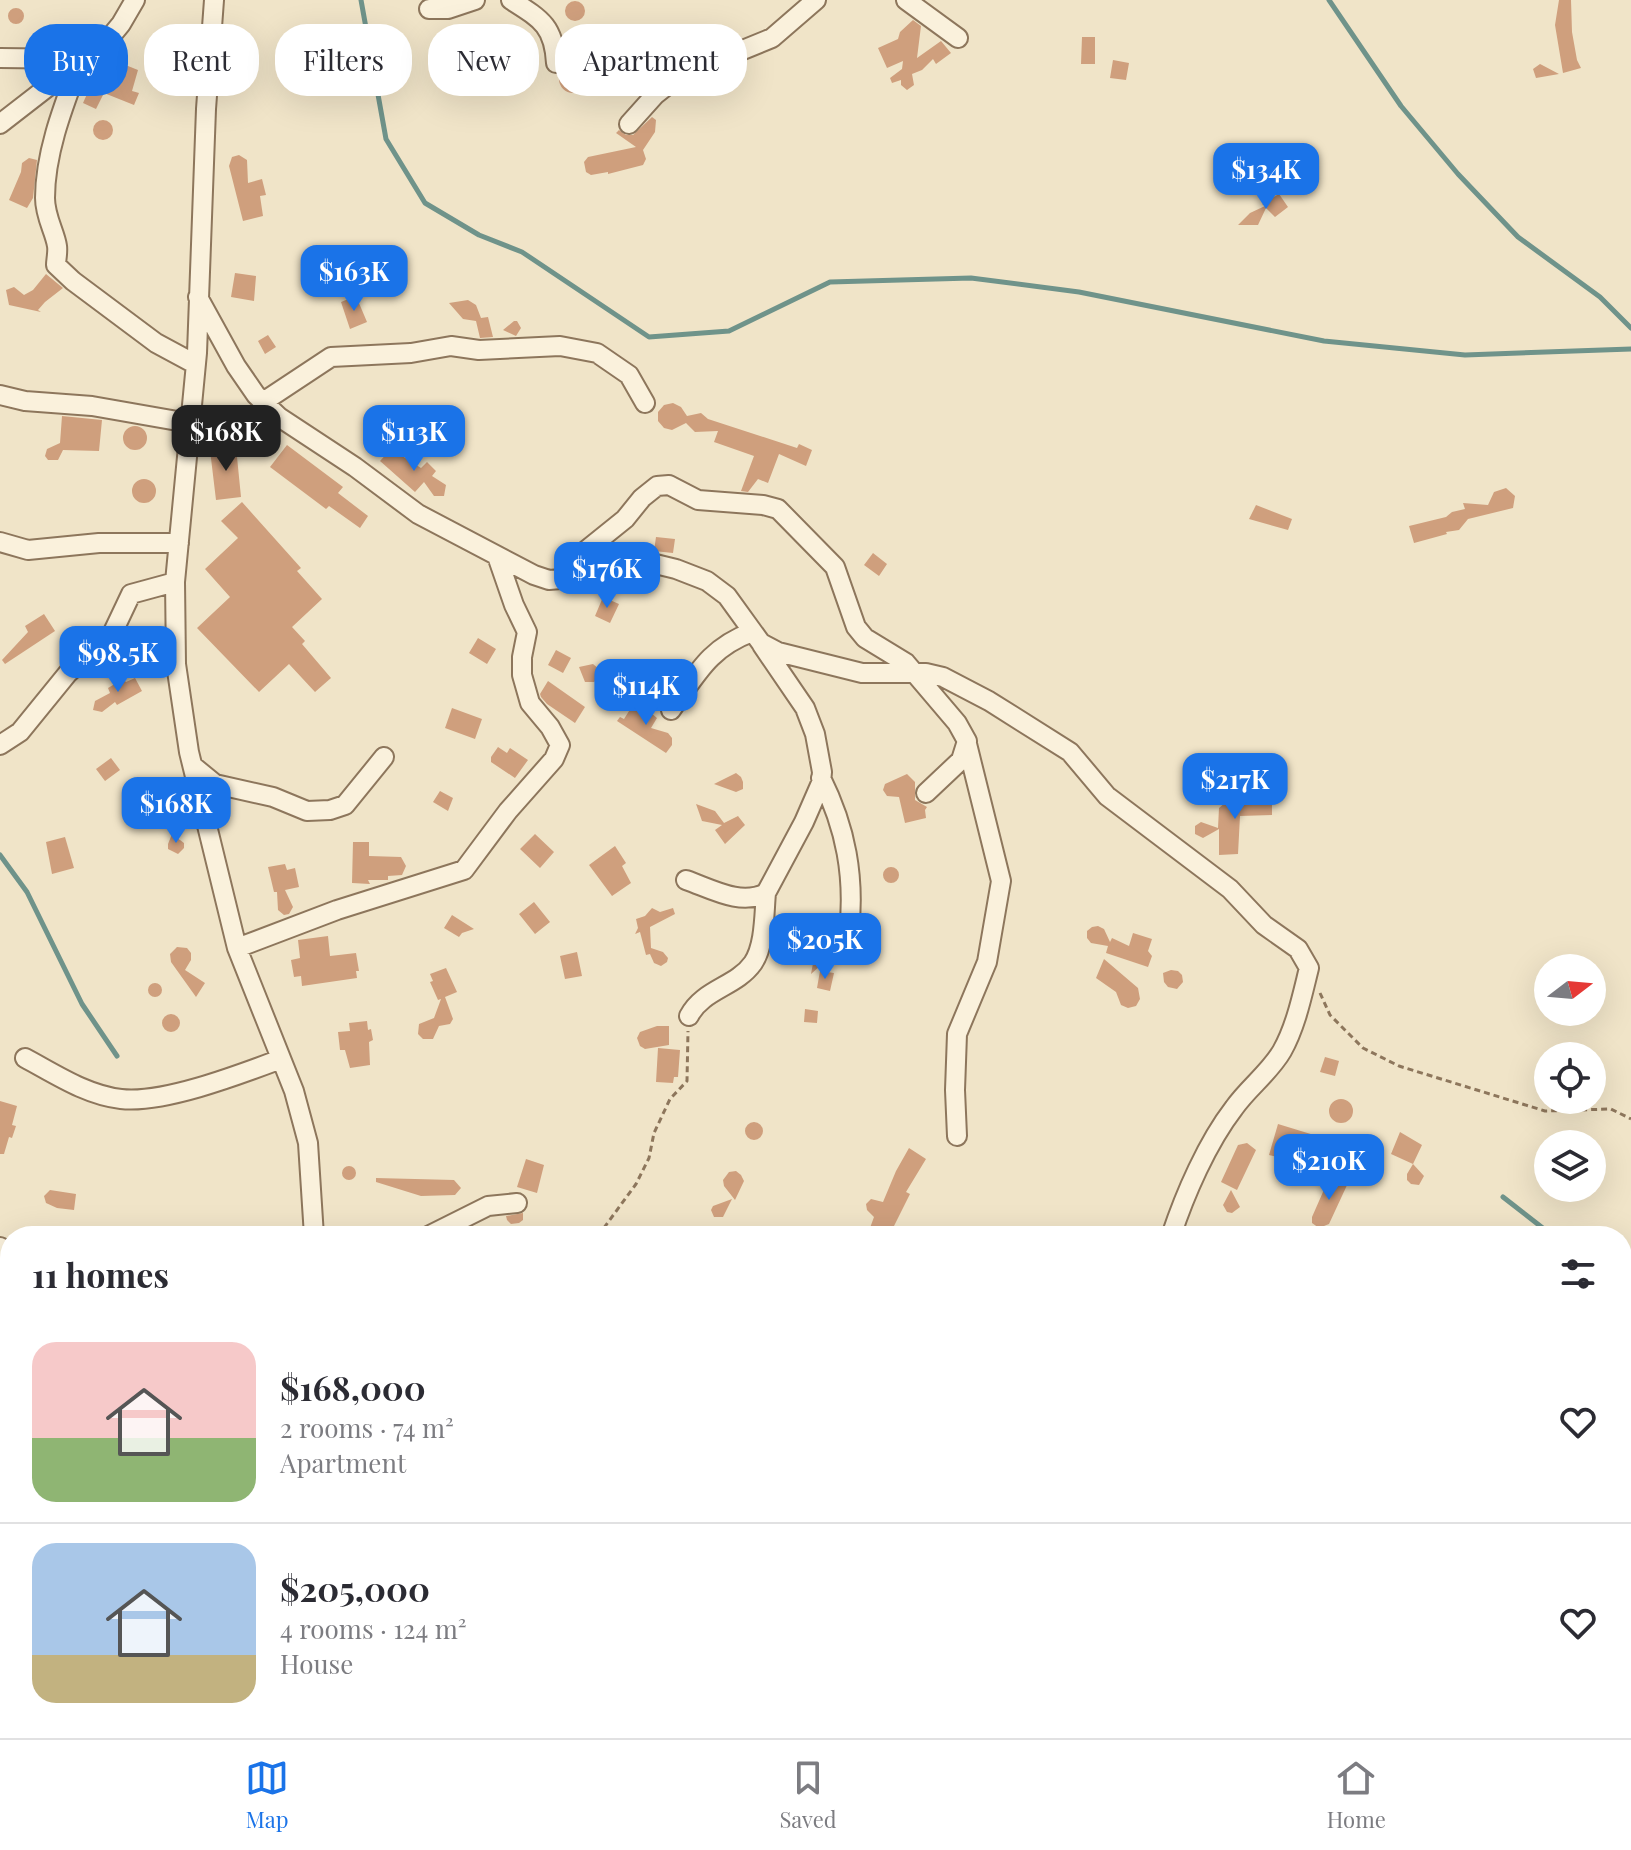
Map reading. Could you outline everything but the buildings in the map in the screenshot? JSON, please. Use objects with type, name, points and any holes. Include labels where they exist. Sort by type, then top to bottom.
[{"type":"street","points":[[121,24],[135,0]]},
{"type":"street","points":[[214,0],[195,364],[175,582],[176,664],[193,766],[237,948],[294,1091],[308,1143],[313,1226]]},
{"type":"street","points":[[429,9],[448,9],[475,0]]},
{"type":"street","points":[[511,0],[540,20],[554,39],[555,51]]},
{"type":"street","points":[[629,124],[655,95],[679,76],[772,38],[816,0]]},
{"type":"street","points":[[906,0],[958,38]]},
{"type":"street","points":[[0,58],[24,58]]},
{"type":"street","points":[[0,124],[38,96]]},
{"type":"street","points":[[69,96],[47,172],[45,200],[57,245],[56,265],[156,343],[195,364]]},
{"type":"street","points":[[198,297],[236,366],[263,402],[279,417],[355,467],[418,514],[549,580],[561,579],[596,565],[643,561],[707,581],[727,596],[741,613],[805,708],[821,759],[821,778],[804,822],[766,893],[755,961],[742,974],[703,997],[689,1016]]},
{"type":"street","points":[[263,402],[331,357],[411,353],[451,346],[479,350],[560,346],[597,353],[629,375],[645,403]]},
{"type":"street","points":[[0,395],[25,401],[92,406],[189,423]]},
{"type":"street","points":[[561,579],[584,552],[625,519],[642,498],[657,486],[669,485],[698,500],[778,509],[835,567],[846,591],[856,627],[865,638],[897,655],[957,723],[967,741],[1001,881],[987,962],[957,1034],[957,1136]]},
{"type":"street","points":[[0,542],[28,550],[99,543],[179,543]]},
{"type":"street","points":[[237,948],[337,910],[464,870],[508,811],[554,759],[560,745],[530,703],[522,675],[527,632],[497,556]]},
{"type":"street","points":[[0,745],[20,732],[68,673],[113,632],[131,594],[175,582]]},
{"type":"street","points":[[671,710],[722,645],[756,637],[778,652],[862,673],[913,673],[943,677],[989,701],[1070,752],[1107,796],[1230,889],[1264,925],[1298,949],[1309,968],[1293,1026],[1282,1051],[1220,1127],[1175,1226]]},
{"type":"street","points":[[926,793],[961,760],[967,741]]},
{"type":"street","points":[[193,766],[215,784],[273,797],[307,811],[330,810],[345,805],[384,757]]},
{"type":"street","points":[[821,778],[839,818],[849,859],[852,900],[849,932]]},
{"type":"street","points":[[686,880],[743,899],[755,899],[766,893]]},
{"type":"street","points":[[25,1058],[72,1084],[122,1099],[189,1089],[232,1078],[281,1059]]},
{"type":"street","points":[[448,1226],[488,1206],[517,1203]]},
{"type":"path","points":[[1309,968],[1330,1015],[1363,1048],[1399,1066],[1545,1111],[1611,1109],[1631,1119]]},
{"type":"path","points":[[605,1226],[636,1184],[649,1158],[654,1133],[670,1099],[687,1081],[689,1016]]},
{"type":"waterway","points":[[361,0],[386,139],[425,203],[479,235],[522,252],[649,337],[729,331],[830,282],[971,278],[1079,292],[1324,341],[1465,355],[1631,349]]},
{"type":"waterway","points":[[1329,0],[1401,106],[1458,174],[1518,237],[1600,297],[1631,328]]},
{"type":"waterway","points":[[0,855],[27,892],[82,1004],[117,1056]]},
{"type":"waterway","points":[[1503,1197],[1540,1226]]}]
